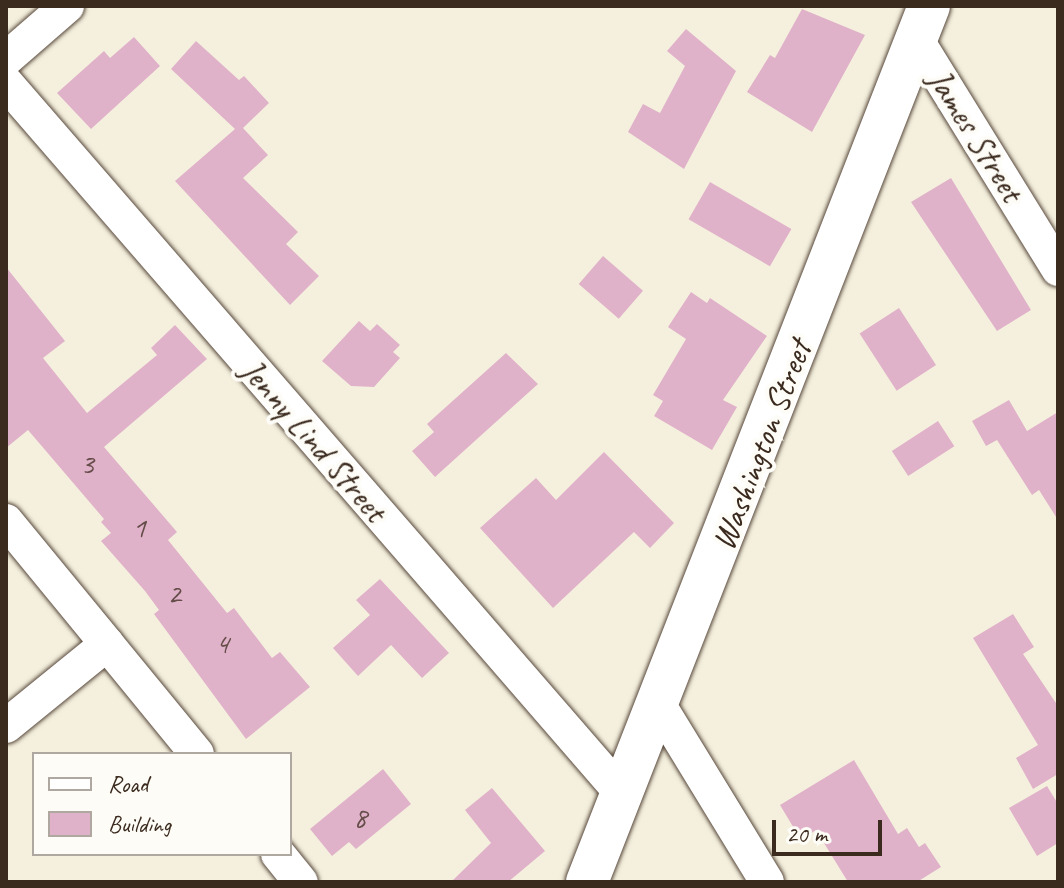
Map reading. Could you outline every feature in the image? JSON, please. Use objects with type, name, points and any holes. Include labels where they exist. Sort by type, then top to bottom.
[{"type":"street","points":[[6,59],[67,6]]},
{"type":"street","name":"James Street","points":[[923,24],[1058,269]]},
{"type":"street","name":"Washington Street","points":[[587,882],[624,796],[923,24]]},
{"type":"street","name":"Jenny Lind Street","points":[[9,93],[624,796]]},
{"type":"street","points":[[6,521],[195,752]]},
{"type":"street","points":[[6,726],[107,644]]},
{"type":"street","points":[[659,705],[767,882]]},
{"type":"street","points":[[280,856],[301,882]]},
{"type":"building","points":[[802,9],[865,35],[812,132],[747,92],[770,55],[775,58]]},
{"type":"building","points":[[686,29],[736,71],[684,169],[628,132],[643,104],[660,113],[685,66],[667,51]]},
{"type":"building","points":[[134,37],[160,66],[91,129],[57,93],[104,51],[110,58]]},
{"type":"building","points":[[196,41],[239,80],[244,76],[269,103],[243,128],[268,155],[243,178],[298,232],[286,244],[319,276],[290,305],[175,181],[235,129],[171,69]]},
{"type":"building","points":[[951,178],[1031,310],[997,331],[911,202]]},
{"type":"building","points":[[710,182],[791,229],[770,266],[688,219]]},
{"type":"building","points":[[603,256],[643,291],[619,319],[579,284]]},
{"type":"building","points":[[6,267],[65,341],[43,358],[87,413],[157,355],[151,348],[175,325],[207,359],[104,447],[177,532],[168,540],[227,613],[234,608],[272,658],[280,652],[310,687],[246,739],[154,614],[159,610],[101,541],[111,533],[101,522],[104,519],[28,430],[6,448]]},
{"type":"building","points":[[691,292],[707,303],[710,298],[767,336],[723,400],[737,407],[712,450],[654,416],[663,401],[653,395],[686,339],[668,327]]},
{"type":"building","points":[[899,308],[936,365],[897,391],[860,334]]},
{"type":"building","points":[[359,321],[370,331],[377,324],[400,345],[393,352],[400,358],[374,387],[351,386],[322,361]]},
{"type":"building","points":[[506,353],[538,384],[435,477],[412,451],[434,432],[427,424]]},
{"type":"building","points":[[1009,400],[1027,431],[1058,412],[1058,520],[1039,490],[1032,495],[997,440],[986,446],[972,421]]},
{"type":"building","points":[[938,421],[954,446],[908,476],[892,451]]},
{"type":"building","points":[[604,452],[674,523],[650,548],[634,532],[553,608],[480,528],[536,478],[556,500]]},
{"type":"building","points":[[380,579],[449,653],[422,678],[391,645],[358,676],[333,648],[370,615],[356,600]]},
{"type":"building","points":[[1013,614],[1034,647],[1023,654],[1058,706],[1058,774],[1033,789],[1016,758],[1038,745],[973,638]]},
{"type":"building","points":[[854,760],[898,834],[907,828],[919,847],[925,843],[941,867],[917,882],[848,882],[816,830],[801,840],[780,805]]},
{"type":"building","points":[[383,769],[411,804],[356,849],[349,842],[332,856],[310,829]]},
{"type":"building","points":[[1047,786],[1058,804],[1058,843],[1037,856],[1009,808]]},
{"type":"building","points":[[492,788],[545,851],[508,882],[451,882],[491,843],[465,810]]}]
